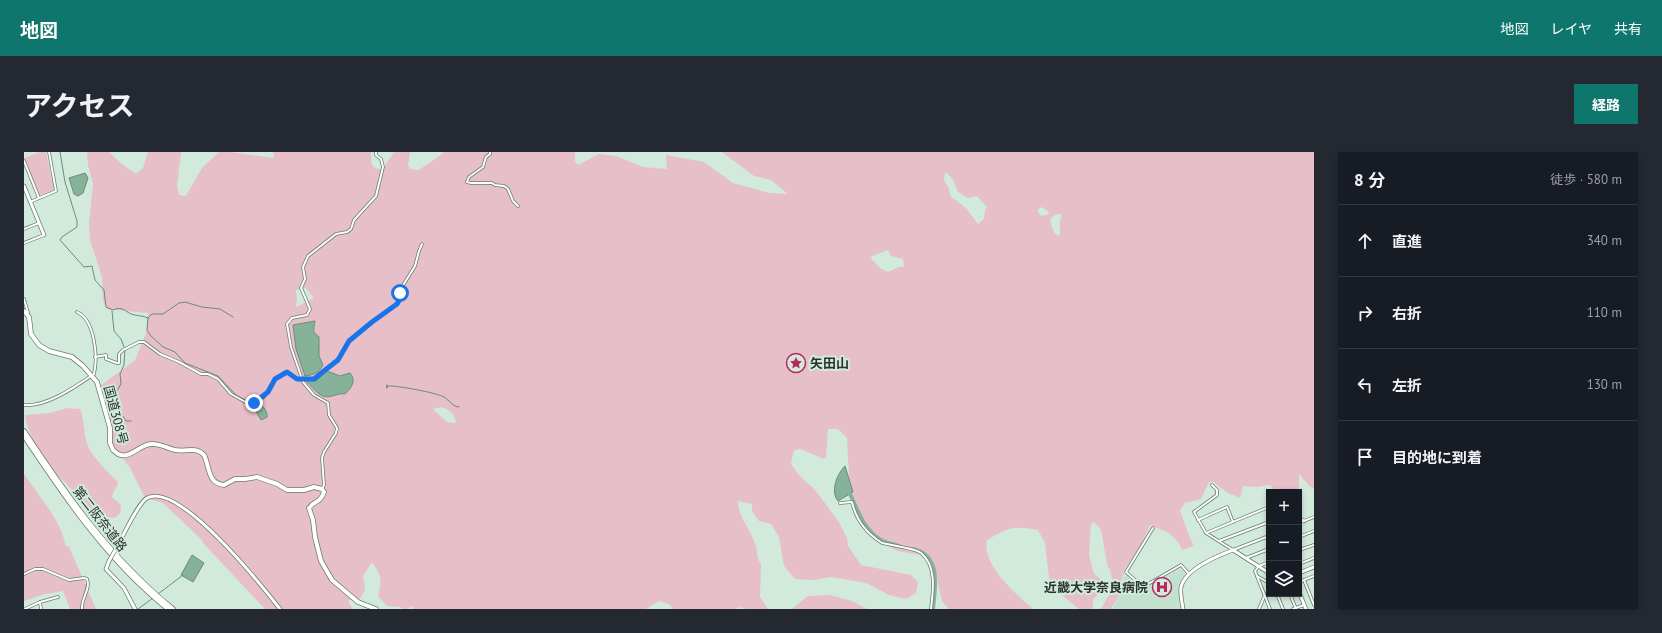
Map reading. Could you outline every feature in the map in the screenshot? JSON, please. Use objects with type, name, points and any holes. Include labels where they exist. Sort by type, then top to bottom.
[{"type":"highway","points":[[24,311],[28,314]]},
{"type":"highway","name":"国道308号","points":[[28,314],[30,331],[39,345],[49,351],[72,357],[92,376],[98,387],[110,428],[110,442],[113,450],[118,454],[127,455],[139,447],[152,444],[176,450],[195,449],[204,455],[213,480],[218,484],[224,485],[235,479],[257,477],[277,484],[287,490],[304,490],[314,487],[322,489]]},
{"type":"highway","name":"第二阪奈道路","points":[[24,431],[97,534],[131,572],[173,609]]},
{"type":"highway","name":"第二阪奈道路","points":[[24,436],[72,507],[94,536],[129,574],[168,609]]},
{"type":"highway","points":[[322,489],[324,492],[320,500],[311,504],[309,508],[313,520],[315,537],[321,561],[334,582],[358,602],[376,609]]},
{"type":"street","points":[[30,202],[56,191],[49,152]]},
{"type":"street","points":[[322,489],[324,486],[322,458],[336,433],[337,428],[329,415],[328,403],[311,391],[302,379],[291,347],[287,324],[292,318],[307,315],[310,309],[302,288],[305,279],[303,266],[308,256],[336,234],[351,230],[354,220],[376,196],[382,167],[382,159],[376,155],[376,152]]},
{"type":"street","points":[[490,152],[490,154],[486,157],[483,167],[469,176],[467,182],[471,184],[492,183],[495,185],[504,186],[508,189],[513,201],[518,206]]},
{"type":"street","points":[[24,162],[38,198]]},
{"type":"street","points":[[24,186],[44,235],[24,243]]},
{"type":"street","points":[[24,224],[25,228],[39,223]]},
{"type":"street","points":[[95,358],[106,355],[106,359],[119,363],[119,354],[123,350],[139,342],[144,342],[160,354],[201,374],[208,374],[218,379],[231,394],[249,404],[254,403],[264,397],[275,379],[287,372],[297,379],[314,379],[338,360],[344,349],[353,338],[397,304],[400,299],[402,287],[415,266],[422,244]]},
{"type":"street","points":[[24,299],[28,314]]},
{"type":"street","points":[[24,405],[45,403],[68,392],[94,374],[96,366],[92,332],[86,318],[77,312]]},
{"type":"street","points":[[1212,486],[1217,490],[1217,495],[1194,512],[1206,533],[1266,571]]},
{"type":"street","points":[[135,609],[124,588],[106,569],[143,501],[154,496],[162,497],[190,512],[204,524],[241,562],[280,609]]},
{"type":"street","points":[[840,503],[852,502],[855,516],[862,526],[876,540],[882,543],[921,552],[931,566],[933,578],[931,609]]},
{"type":"street","points":[[1198,520],[1227,507],[1233,522]]},
{"type":"street","points":[[1206,533],[1266,508]]},
{"type":"street","points":[[1302,522],[1314,518]]},
{"type":"street","points":[[1219,541],[1266,523]]},
{"type":"street","points":[[1153,528],[1126,572],[1143,587],[1180,565],[1190,575]]},
{"type":"street","points":[[1302,536],[1314,531]]},
{"type":"street","points":[[1183,609],[1181,588],[1184,581],[1190,575],[1206,562],[1266,537]]},
{"type":"street","points":[[1302,549],[1314,545]]},
{"type":"street","points":[[1246,558],[1266,550]]},
{"type":"street","points":[[1302,563],[1314,558]]},
{"type":"street","points":[[1266,563],[1259,566],[1255,571],[1270,609]]},
{"type":"street","points":[[1302,572],[1314,567]]},
{"type":"street","points":[[24,574],[35,569],[43,568],[69,580],[86,579],[88,585],[82,603],[82,609]]},
{"type":"street","points":[[1257,576],[1266,581]]},
{"type":"street","points":[[1314,576],[1304,580],[1314,605]]},
{"type":"street","points":[[26,609],[40,602],[58,597]]},
{"type":"street","points":[[1259,609],[1264,597]]},
{"type":"street","points":[[1278,597],[1283,609]]},
{"type":"street","points":[[1291,597],[1295,609],[1304,605]]},
{"type":"street","points":[[1301,597],[1306,609]]},
{"type":"street","points":[[40,602],[41,609]]},
{"type":"shaded area","points":[[40,152],[46,152],[54,190],[38,196],[24,158]]},
{"type":"shaded area","points":[[87,152],[109,152],[136,174],[143,168],[148,152],[181,152],[177,186],[179,195],[186,196],[202,168],[219,152],[274,158],[273,152],[371,152],[373,166],[382,170],[394,152],[410,152],[408,165],[410,169],[419,170],[445,152],[575,152],[575,161],[578,165],[599,154],[616,156],[643,167],[667,169],[666,155],[704,162],[733,183],[769,193],[788,194],[771,180],[754,176],[722,152],[1314,152],[1314,488],[1310,487],[1299,474],[1299,489],[1273,489],[1270,485],[1257,487],[1243,486],[1240,498],[1228,493],[1213,482],[1209,482],[1201,499],[1185,503],[1180,511],[1194,546],[1182,550],[1173,536],[1150,525],[1140,547],[1124,570],[1118,597],[1111,609],[1101,609],[1114,586],[1107,564],[1101,530],[1094,522],[1091,524],[1089,555],[1094,574],[1107,584],[1093,600],[1093,609],[1079,609],[1063,596],[1049,578],[1045,543],[1038,530],[1016,528],[1006,530],[987,540],[989,559],[1001,578],[1033,609],[949,609],[942,601],[933,560],[921,555],[898,551],[877,541],[862,526],[855,516],[850,497],[847,438],[838,429],[828,429],[826,457],[824,459],[800,449],[794,450],[791,464],[799,475],[816,491],[839,522],[847,538],[848,546],[861,565],[911,575],[918,582],[916,593],[906,599],[889,595],[866,583],[831,577],[813,580],[795,579],[784,566],[779,537],[771,524],[759,521],[752,511],[752,504],[738,501],[742,518],[757,548],[758,560],[761,564],[760,597],[768,609],[747,609],[738,607],[736,609],[673,609],[669,604],[659,601],[646,609],[414,609],[412,606],[407,609],[403,609],[400,607],[387,606],[378,596],[380,578],[378,571],[372,562],[363,576],[365,590],[359,600],[349,600],[349,604],[353,609],[265,609],[203,543],[202,540],[163,503],[145,498],[129,466],[114,448],[101,402],[100,386],[135,360],[146,333],[148,313],[107,309],[103,301],[102,277],[90,240],[89,223],[93,184],[88,165]],"holes":[[[945,172],[952,178],[958,192],[968,198],[977,196],[987,207],[985,210],[984,219],[978,224],[966,208],[950,196],[949,188],[944,180]],[[1042,207],[1049,212],[1044,216],[1040,215],[1037,210]],[[1060,214],[1062,216],[1059,236],[1054,232],[1050,220],[1054,215]],[[888,250],[891,256],[903,259],[904,267],[899,267],[888,272],[880,268],[870,257]],[[306,288],[314,298],[296,307],[296,290]],[[441,407],[447,409],[451,412],[456,423],[447,422],[433,409]]]},
{"type":"shaded area","points":[[85,173],[88,178],[83,193],[78,196],[74,194],[69,178]]},
{"type":"shaded area","points":[[315,321],[314,330],[319,337],[319,356],[323,365],[316,373],[305,376],[296,349],[293,325]]},
{"type":"shaded area","points":[[327,371],[340,376],[350,373],[353,382],[345,394],[328,397],[324,396],[318,393],[307,382],[308,380],[317,380]]},
{"type":"shaded area","points":[[259,403],[267,413],[267,417],[261,420],[253,406]]},
{"type":"shaded area","points":[[67,408],[80,409],[83,418],[85,437],[90,450],[101,465],[118,482],[112,497],[121,505],[120,513],[115,518],[97,513],[82,502],[65,482],[48,467],[39,453],[32,437],[25,415],[50,413]]},
{"type":"shaded area","points":[[845,466],[853,492],[838,501],[835,492],[837,478]]},
{"type":"shaded area","points":[[24,474],[55,518],[60,528],[65,545],[69,547],[96,609],[70,609],[63,591],[45,594],[24,601]]},
{"type":"shaded area","points":[[192,555],[204,563],[193,582],[181,575]]},
{"type":"shaded area","name":"近畿大学奈良病院","points":[[1180,569],[1187,575],[1178,586],[1180,609],[1112,609],[1119,596],[1125,572],[1143,589]]},
{"type":"shaded area","points":[[830,595],[852,601],[867,609],[792,609],[808,596]]},
{"type":"waterway","points":[[60,152],[65,182],[77,221],[77,227],[60,240],[84,267],[92,266],[95,280],[104,290],[106,307],[113,310],[122,309],[132,314],[148,318],[147,330],[163,347],[175,352],[185,363],[218,376],[236,395],[251,403]]},
{"type":"waterway","points":[[148,318],[152,314],[163,314],[179,303],[185,302],[202,307],[220,309],[233,317]]},
{"type":"waterway","points":[[112,311],[114,331],[121,339],[124,347]]},
{"type":"waterway","points":[[125,349],[124,365],[120,374],[121,384],[114,396],[114,403],[126,421],[131,421]]},
{"type":"waterway","points":[[387,385],[388,386],[387,388],[387,385]]},
{"type":"waterway","points":[[388,386],[434,393],[446,398],[455,406],[459,407]]},
{"type":"waterway","points":[[850,494],[862,520],[870,531],[883,541],[899,546]]},
{"type":"waterway","points":[[913,549],[929,558],[933,565],[935,573],[933,609]]},
{"type":"waterway","points":[[158,594],[183,575]]},
{"type":"waterway","points":[[138,609],[153,598]]},
{"type":"place","name":"矢田山","points":[[796,363]]},
{"type":"place","name":"近畿大学奈良病院","points":[[1162,587]]},
{"type":"route","points":[[254,403],[264,397],[275,379],[287,372],[297,379],[314,379],[338,360],[349,341],[397,304],[400,299],[400,293]]}]
